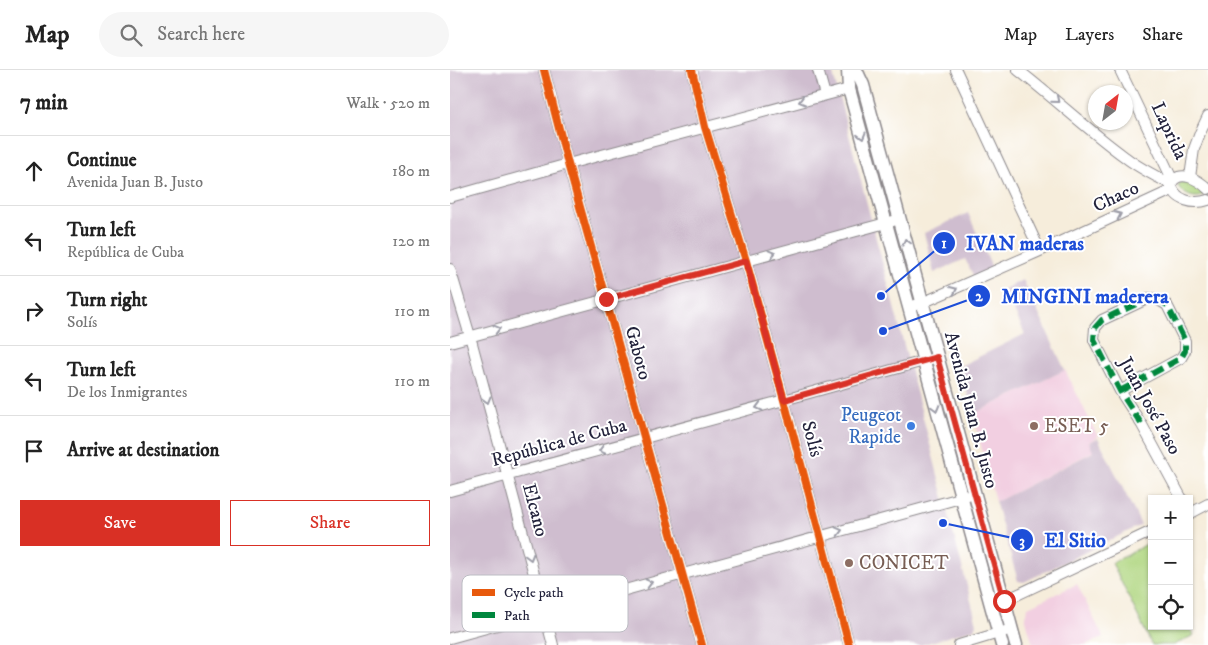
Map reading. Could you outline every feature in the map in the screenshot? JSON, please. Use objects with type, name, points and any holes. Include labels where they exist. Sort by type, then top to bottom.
[{"type":"main road","name":"Avenida Juan B. Justo","points":[[848,70],[849,89],[1000,639]]},
{"type":"main road","name":"Avenida Juan B. Justo","points":[[856,70],[863,85],[1016,645]]},
{"type":"street","name":"Gaboto","points":[[544,70],[568,164],[702,645]]},
{"type":"street","name":"Solís","points":[[692,70],[705,127],[746,261],[849,645]]},
{"type":"street","points":[[818,70],[825,95]]},
{"type":"street","points":[[956,70],[1040,251]]},
{"type":"street","points":[[1018,70],[1126,158],[1172,185],[1180,198],[1189,202],[1208,200]]},
{"type":"street","name":"Laprida","points":[[1120,70],[1172,185]]},
{"type":"street","points":[[450,197],[849,89]]},
{"type":"street","points":[[1208,116],[1194,149],[1190,177],[1208,189]]},
{"type":"street","name":"Chaco","points":[[909,307],[922,304],[1040,251],[1172,185],[1179,176],[1190,177]]},
{"type":"street","points":[[450,342],[900,219]]},
{"type":"street","name":"Elcano","points":[[450,269],[470,336],[534,575]]},
{"type":"street","name":"Juan José Paso","points":[[1120,391],[1181,358],[1186,351],[1185,341],[1167,305],[1157,299],[1149,298],[1102,320],[1095,328],[1094,340],[1120,391],[1142,425],[1180,495]]},
{"type":"street","name":"República de Cuba","points":[[450,491],[937,357]]},
{"type":"street","points":[[628,589],[975,494]]},
{"type":"street","points":[[1193,512],[1208,504]]},
{"type":"street","points":[[991,605],[1004,601],[1148,533]]},
{"type":"street","points":[[959,645],[1000,639],[1012,630]]},
{"type":"street","points":[[450,638],[472,632]]},
{"type":"street","name":"Elcano","points":[[549,632],[553,645]]},
{"type":"shaded area","points":[[450,70],[832,70],[977,624],[973,629],[921,645],[450,645]]},
{"type":"shaded area","points":[[968,213],[992,268],[974,277],[965,259],[934,273],[924,233]]},
{"type":"shaded area","points":[[1023,280],[1065,370],[973,414],[960,366],[1025,334],[1004,289]]},
{"type":"shaded area","name":"ESET 5","points":[[1065,370],[1098,437],[1089,442],[1094,451],[995,501],[973,414]]},
{"type":"shaded area","points":[[1098,438],[1141,525],[1024,582],[1018,581],[995,501],[1093,452],[1089,442]]},
{"type":"shaded area","points":[[1077,584],[1103,637],[1085,645],[1033,645],[1025,616],[1028,607]]},
{"type":"green space","points":[[1182,181],[1194,184],[1204,194],[1194,197],[1187,194],[1178,186]]},
{"type":"green space","points":[[1147,544],[1148,630],[1191,630],[1194,635],[1174,645],[1152,645],[1112,563]]},
{"type":"marked path","points":[[1120,391],[1181,358],[1185,351],[1185,341],[1167,305],[1157,299],[1149,298],[1102,320],[1095,328],[1094,340],[1120,391],[1142,425]]},
{"type":"cycle path","points":[[544,70],[568,164],[702,645]]},
{"type":"cycle path","points":[[692,70],[705,127],[746,261],[849,645]]},
{"type":"place","name":"IVAN maderas","points":[[881,296]]},
{"type":"place","name":"MINGINI maderera","points":[[883,331]]},
{"type":"place","name":"Peugeot Rapide","points":[[911,426]]},
{"type":"place","name":"ESET 5","points":[[1034,426]]},
{"type":"place","name":"El Sitio","points":[[943,523]]},
{"type":"place","name":"CONICET","points":[[849,563]]},
{"type":"route","points":[[606,299],[746,261],[784,400],[937,357],[1004,601]]}]
